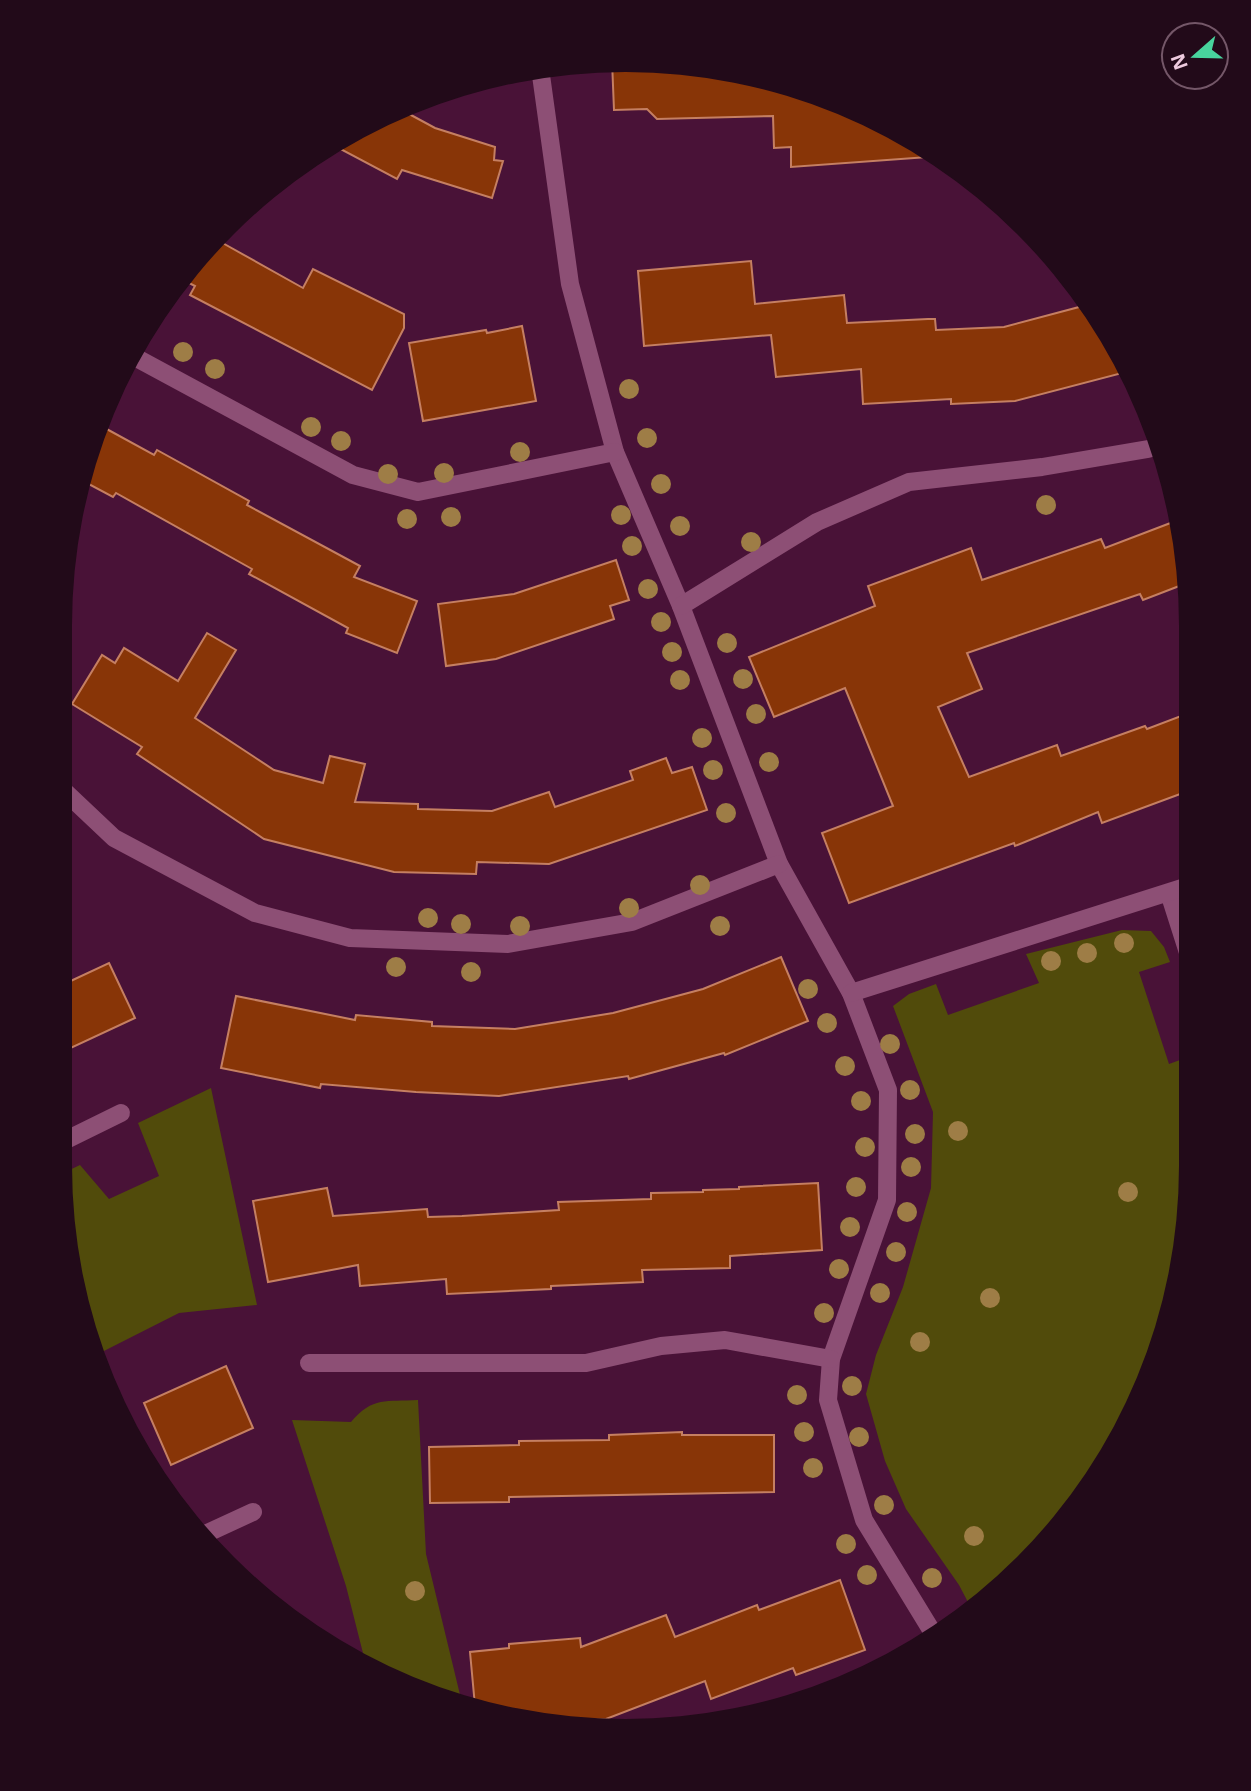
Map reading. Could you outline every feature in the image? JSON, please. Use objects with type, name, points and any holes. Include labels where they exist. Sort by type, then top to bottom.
[{"type":"street","points":[[541,78],[570,284],[615,452],[681,606],[779,864],[851,993],[888,1090],[887,1200],[831,1359],[828,1400],[864,1520],[930,1628]]},
{"type":"street","points":[[140,360],[353,475],[418,492],[615,452]]},
{"type":"street","points":[[681,606],[817,522],[909,482],[1042,467],[1148,449]]},
{"type":"street","points":[[72,798],[114,838],[255,913],[350,938],[508,944],[632,922],[779,864]]},
{"type":"street","points":[[851,993],[1179,890]]},
{"type":"street","points":[[1169,893],[1179,923]]},
{"type":"street","points":[[72,1137],[121,1113]]},
{"type":"street","points":[[309,1363],[586,1363],[661,1346],[725,1340],[831,1359]]},
{"type":"street","points":[[210,1532],[253,1512]]},
{"type":"shaded area","points":[[1122,930],[1151,931],[1164,947],[1170,962],[1139,972],[1169,1064],[1179,1060],[1179,1166],[1175,1238],[1169,1274],[1150,1343],[1122,1410],[1105,1442],[1065,1503],[1042,1531],[968,1601],[906,1509],[885,1461],[866,1394],[876,1355],[903,1287],[931,1188],[933,1112],[893,1006],[909,994],[936,984],[948,1015],[1039,983],[1026,954]]},
{"type":"shaded area","points":[[211,1088],[257,1305],[179,1313],[104,1351],[82,1274],[76,1238],[72,1169],[80,1165],[109,1199],[159,1176],[138,1123]]},
{"type":"shaded area","points":[[418,1400],[426,1554],[460,1693],[414,1677],[363,1652],[346,1586],[292,1420],[351,1422],[373,1404]]},
{"type":"building","points":[[612,72],[698,76],[734,82],[803,101],[870,129],[921,158],[791,167],[791,147],[774,148],[773,116],[657,119],[647,109],[614,110]]},
{"type":"building","points":[[411,115],[435,128],[495,147],[494,160],[503,161],[492,198],[402,170],[397,179],[342,150]]},
{"type":"building","points":[[224,244],[303,288],[313,269],[404,314],[404,328],[372,390],[190,295],[195,286],[190,283]]},
{"type":"building","points":[[751,261],[755,304],[844,295],[847,323],[935,319],[936,330],[1004,327],[1078,307],[1118,374],[1015,401],[951,404],[951,399],[863,404],[861,369],[776,377],[771,335],[644,346],[638,271]]},
{"type":"building","points":[[522,326],[536,401],[423,421],[409,343]]},
{"type":"building","points":[[108,430],[154,455],[157,450],[249,501],[247,505],[360,566],[354,577],[417,601],[397,653],[346,633],[348,628],[249,574],[252,569],[116,493],[113,497],[90,485]]},
{"type":"building","points":[[1170,523],[1178,587],[1143,600],[1140,594],[967,653],[982,689],[938,707],[969,777],[1057,745],[1061,756],[1179,717],[1179,794],[1102,823],[1098,812],[1015,846],[1014,843],[849,903],[822,833],[893,806],[845,688],[774,717],[749,657],[875,606],[868,586],[971,548],[982,580],[1101,539],[1105,548]]},
{"type":"building","points":[[616,560],[629,600],[610,606],[614,619],[496,659],[446,666],[438,604],[514,594]]},
{"type":"building","points":[[207,633],[236,650],[195,718],[274,770],[323,783],[330,756],[365,764],[355,802],[418,804],[418,809],[492,811],[549,792],[555,807],[633,780],[630,771],[666,758],[672,773],[692,767],[707,810],[549,864],[477,862],[476,874],[394,872],[264,839],[137,754],[142,747],[72,704],[102,655],[115,663],[124,648],[178,681]]},
{"type":"building","points":[[781,957],[808,1021],[725,1055],[724,1053],[629,1079],[628,1076],[499,1096],[321,1084],[320,1088],[221,1068],[236,996],[355,1020],[356,1015],[432,1022],[432,1026],[515,1029],[613,1013],[703,989]]},
{"type":"building","points":[[109,963],[135,1018],[72,1047],[72,980]]},
{"type":"building","points":[[818,1183],[822,1250],[730,1256],[730,1268],[642,1270],[643,1282],[447,1294],[446,1279],[360,1286],[358,1265],[268,1282],[253,1201],[327,1188],[333,1216],[427,1209],[428,1217],[462,1216],[559,1210],[558,1202],[651,1199],[651,1193],[703,1192],[739,1187]]},
{"type":"building","points":[[226,1366],[253,1428],[171,1465],[144,1403]]},
{"type":"building","points":[[682,1432],[682,1435],[774,1435],[774,1492],[509,1497],[509,1502],[430,1503],[429,1447],[519,1445],[519,1441],[609,1440],[609,1435]]},
{"type":"building","points":[[840,1580],[865,1650],[796,1675],[793,1668],[711,1699],[705,1681],[607,1718],[553,1715],[474,1698],[470,1652],[509,1648],[509,1644],[580,1638],[581,1647],[666,1615],[675,1637],[757,1605],[759,1610]]}]
